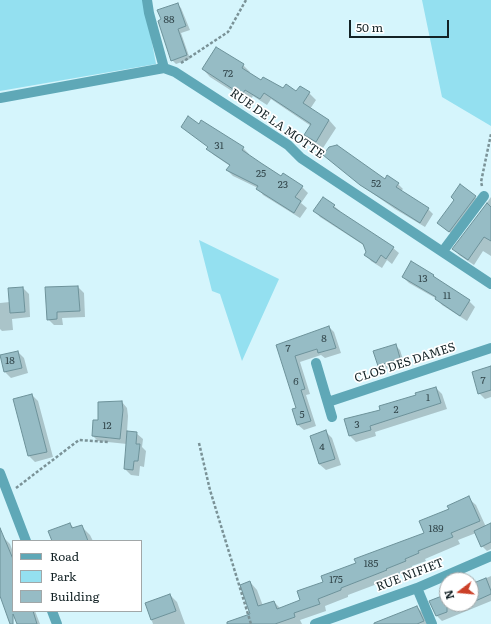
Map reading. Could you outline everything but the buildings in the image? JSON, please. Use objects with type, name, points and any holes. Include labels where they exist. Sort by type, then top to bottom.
[{"type":"street","points":[[0,98],[164,68],[149,13],[147,0]]},
{"type":"street","name":"RUE DE LA MOTTE","points":[[164,68],[175,72],[288,145],[301,158],[491,284]]},
{"type":"street","points":[[443,251],[484,196]]},
{"type":"street","name":"CLOS DES DAMES","points":[[328,402],[491,348]]},
{"type":"street","points":[[316,363],[332,417]]},
{"type":"street","points":[[0,473],[26,540]]},
{"type":"street","name":"RUE NIFIET","points":[[315,624],[417,588],[491,556]]},
{"type":"street","points":[[417,588],[432,624]]},
{"type":"street","points":[[52,612],[57,624]]},
{"type":"path","points":[[175,72],[180,63],[228,32],[246,0]]},
{"type":"path","points":[[484,196],[480,182],[491,134]]},
{"type":"path","points":[[8,494],[79,440],[108,442]]},
{"type":"path","points":[[199,443],[210,490],[251,624]]},
{"type":"green space","points":[[0,0],[144,0],[156,64],[0,91]]},
{"type":"green space","points":[[422,0],[491,0],[491,126],[442,97]]},
{"type":"green space","points":[[199,240],[279,279],[242,361],[220,294],[212,291]]}]
